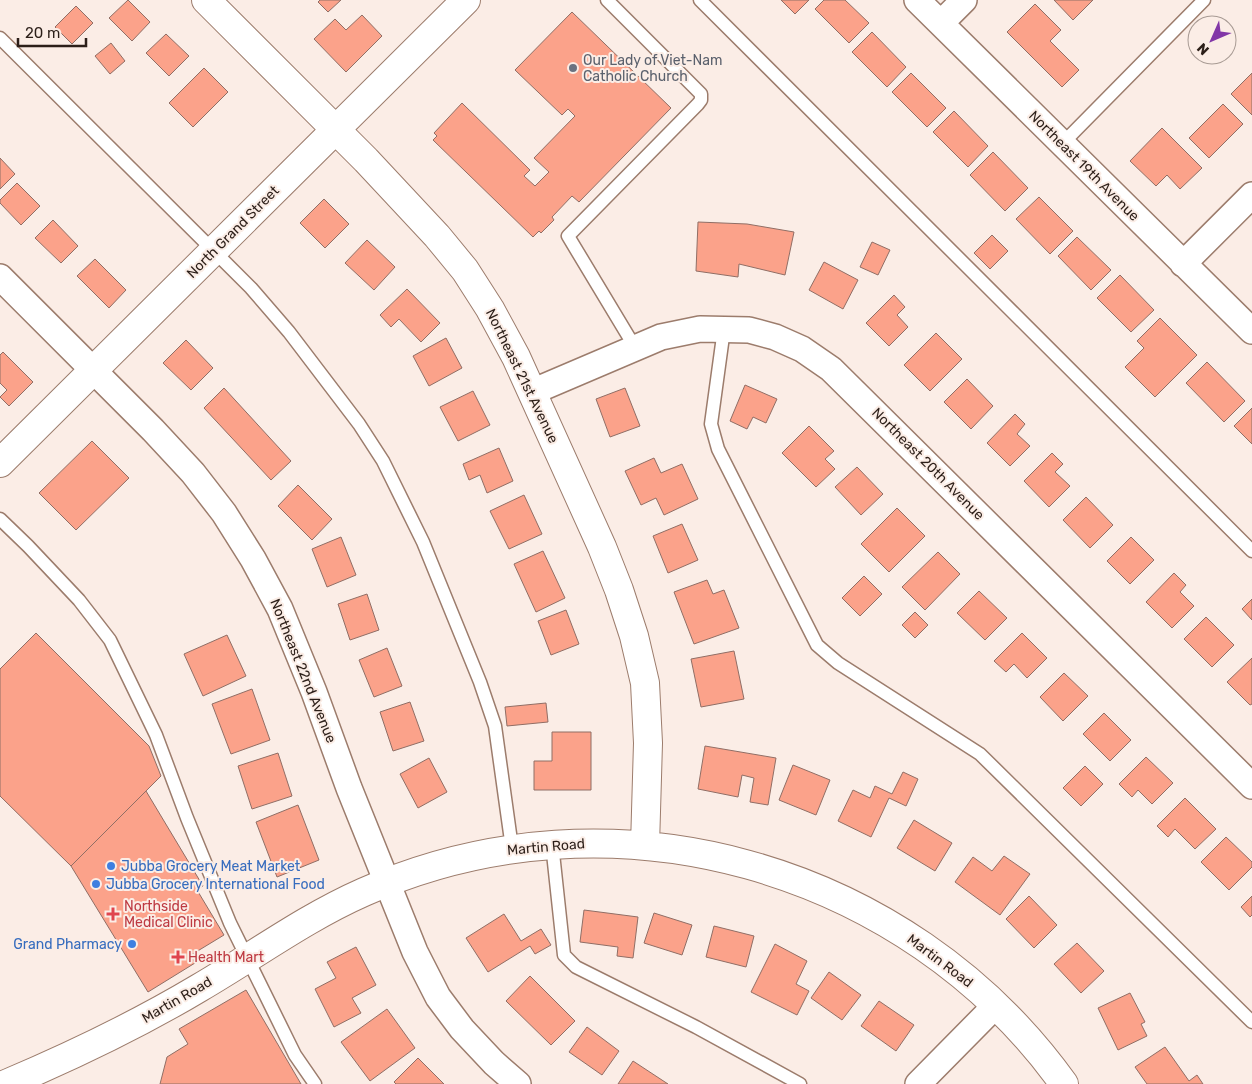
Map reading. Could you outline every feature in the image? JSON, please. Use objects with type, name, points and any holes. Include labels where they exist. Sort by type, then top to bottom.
[{"type":"street","name":"Northeast 21st Avenue","points":[[206,0],[409,204],[465,270],[490,309],[516,357],[602,547],[634,636],[645,683],[648,743],[645,846]]},
{"type":"street","name":"Northeast 19th Avenue","points":[[917,0],[1252,331]]},
{"type":"street","points":[[941,23],[964,0]]},
{"type":"street","name":"North Grand Street","points":[[0,463],[336,129],[457,3]]},
{"type":"street","points":[[1183,264],[1252,195]]},
{"type":"street","name":"Northeast 22nd Avenue","points":[[0,277],[194,473],[224,513],[253,559],[280,609],[414,952],[438,997],[462,1029],[494,1063],[518,1084]]},
{"type":"street","name":"Northeast 20th Avenue","points":[[532,392],[661,337],[700,328],[749,330],[775,337],[802,349],[831,368],[1252,786]]},
{"type":"street","name":"Martin Road","points":[[6,1084],[84,1050],[134,1025],[325,912],[386,883],[441,864],[512,848],[552,844],[596,843],[681,850],[746,864],[797,880],[843,900],[884,921],[926,948],[996,1005],[1050,1065],[1064,1084]]},
{"type":"street","points":[[918,1084],[996,1005]]},
{"type":"lane","points":[[607,0],[701,94],[701,100],[698,104],[568,236],[636,349]]},
{"type":"lane","points":[[700,0],[1252,551]]},
{"type":"lane","points":[[1062,144],[1204,0]]},
{"type":"lane","points":[[0,38],[251,288],[289,332],[359,424],[383,461],[423,542],[480,682],[494,726],[512,848]]},
{"type":"lane","points":[[724,328],[711,424],[718,449],[818,645],[838,663],[980,754],[1252,1022]]},
{"type":"lane","points":[[0,519],[79,600],[110,640],[156,735],[194,835],[246,958],[295,1055],[315,1084]]},
{"type":"lane","points":[[552,844],[564,955],[576,968],[696,1027],[800,1084]]},
{"type":"building","points":[[128,0],[150,22],[132,41],[109,18]]},
{"type":"building","points":[[320,0],[341,0],[328,12],[318,2]]},
{"type":"building","points":[[781,0],[809,0],[795,14]]},
{"type":"building","points":[[824,0],[845,0],[869,23],[849,43],[815,9]]},
{"type":"building","points":[[1054,0],[1093,0],[1073,20]]},
{"type":"building","points":[[1035,4],[1061,30],[1050,41],[1079,70],[1062,87],[1007,32]]},
{"type":"building","points":[[76,6],[93,23],[72,44],[55,27]]},
{"type":"building","points":[[572,12],[671,108],[579,202],[572,196],[552,217],[554,220],[541,233],[539,231],[533,237],[433,140],[437,136],[434,133],[462,103],[530,170],[524,176],[535,186],[549,172],[534,158],[575,116],[568,109],[562,115],[515,70]]},
{"type":"building","points":[[362,15],[382,36],[346,72],[314,39],[335,19],[346,30]]},
{"type":"building","points":[[872,32],[906,67],[887,87],[852,52]]},
{"type":"building","points":[[166,34],[189,56],[169,76],[146,53]]},
{"type":"building","points":[[111,43],[125,61],[110,74],[95,56]]},
{"type":"building","points":[[204,68],[228,92],[193,127],[169,103]]},
{"type":"building","points":[[911,73],[946,108],[927,127],[892,92]]},
{"type":"building","points":[[1252,73],[1252,115],[1231,94]]},
{"type":"building","points":[[1223,104],[1243,124],[1209,158],[1189,138]]},
{"type":"building","points":[[954,111],[988,146],[968,167],[933,132]]},
{"type":"building","points":[[1162,128],[1202,168],[1180,189],[1167,175],[1156,186],[1130,161]]},
{"type":"building","points":[[993,152],[1028,188],[1005,211],[970,175]]},
{"type":"building","points":[[0,158],[15,174],[0,189]]},
{"type":"building","points":[[17,183],[40,206],[21,225],[0,203],[0,200]]},
{"type":"building","points":[[1039,197],[1073,231],[1050,254],[1016,219]]},
{"type":"building","points":[[324,199],[349,224],[325,248],[300,223]]},
{"type":"building","points":[[53,220],[78,246],[61,263],[35,238]]},
{"type":"building","points":[[698,222],[747,224],[794,232],[785,275],[739,264],[738,277],[696,271]]},
{"type":"building","points":[[992,235],[1008,251],[990,269],[974,253]]},
{"type":"building","points":[[1077,237],[1111,270],[1091,290],[1058,256]]},
{"type":"building","points":[[367,240],[395,267],[374,290],[345,263]]},
{"type":"building","points":[[872,242],[890,250],[878,275],[860,267]]},
{"type":"building","points":[[95,259],[126,290],[109,308],[77,276]]},
{"type":"building","points":[[824,262],[858,280],[843,309],[809,290]]},
{"type":"building","points":[[1120,275],[1154,310],[1131,332],[1097,298]]},
{"type":"building","points":[[407,289],[440,323],[421,342],[399,319],[391,327],[380,315]]},
{"type":"building","points":[[894,295],[905,307],[897,315],[908,327],[889,346],[866,323]]},
{"type":"building","points":[[1160,318],[1197,355],[1155,397],[1125,367],[1144,348],[1137,341]]},
{"type":"building","points":[[936,333],[962,359],[930,391],[904,365]]},
{"type":"building","points":[[446,338],[462,368],[429,386],[413,356]]},
{"type":"building","points":[[186,340],[213,368],[191,390],[163,363]]},
{"type":"building","points":[[3,352],[33,382],[9,406],[0,397],[7,390],[0,383],[0,355]]},
{"type":"building","points":[[1207,362],[1245,401],[1224,422],[1186,383]]},
{"type":"building","points":[[967,379],[993,406],[971,429],[944,402]]},
{"type":"building","points":[[745,385],[777,399],[766,423],[753,417],[747,429],[730,421]]},
{"type":"building","points":[[224,388],[291,461],[271,480],[204,408]]},
{"type":"building","points":[[625,388],[640,426],[610,437],[596,399]]},
{"type":"building","points":[[473,391],[490,425],[458,441],[440,407]]},
{"type":"building","points":[[1252,408],[1252,444],[1234,426]]},
{"type":"building","points":[[1015,414],[1025,424],[1017,434],[1030,446],[1010,466],[987,443]]},
{"type":"building","points":[[809,426],[834,451],[825,459],[835,469],[816,487],[782,453]]},
{"type":"building","points":[[92,441],[129,478],[76,530],[39,493]]},
{"type":"building","points":[[499,448],[513,481],[487,493],[480,475],[469,480],[463,464]]},
{"type":"building","points":[[1052,453],[1063,464],[1055,472],[1070,486],[1049,507],[1024,481]]},
{"type":"building","points":[[654,458],[661,473],[682,464],[698,499],[664,515],[656,498],[641,505],[625,471]]},
{"type":"building","points":[[857,467],[883,494],[861,515],[835,487]]},
{"type":"building","points":[[298,485],[332,519],[312,540],[278,506]]},
{"type":"building","points":[[524,495],[542,534],[509,549],[490,511]]},
{"type":"building","points":[[1086,497],[1113,525],[1090,548],[1063,520]]},
{"type":"building","points":[[897,508],[925,536],[889,572],[861,544]]},
{"type":"building","points":[[682,524],[698,560],[668,573],[653,536]]},
{"type":"building","points":[[341,537],[356,575],[327,587],[312,549]]},
{"type":"building","points":[[1131,537],[1154,560],[1130,584],[1107,561]]},
{"type":"building","points":[[543,551],[565,598],[536,612],[514,564]]},
{"type":"building","points":[[938,552],[960,574],[925,610],[902,587]]},
{"type":"building","points":[[1174,573],[1186,585],[1180,592],[1194,606],[1172,628],[1146,602]]},
{"type":"building","points":[[864,576],[882,594],[860,616],[842,598]]},
{"type":"building","points":[[707,580],[713,594],[724,590],[739,628],[694,644],[674,592]]},
{"type":"building","points":[[979,591],[1007,618],[985,640],[957,613]]},
{"type":"building","points":[[367,594],[379,630],[350,640],[338,604]]},
{"type":"building","points":[[1252,599],[1252,620],[1242,609]]},
{"type":"building","points":[[566,610],[579,644],[551,655],[538,621]]},
{"type":"building","points":[[915,612],[928,625],[915,638],[902,625]]},
{"type":"building","points":[[1206,617],[1234,645],[1212,667],[1184,639]]},
{"type":"building","points":[[36,633],[149,746],[161,776],[71,866],[0,796],[0,669]]},
{"type":"building","points":[[1022,633],[1047,658],[1027,678],[1014,664],[1006,672],[994,661]]},
{"type":"building","points":[[227,635],[246,676],[203,696],[184,654]]},
{"type":"building","points":[[387,648],[402,686],[374,697],[359,660]]},
{"type":"building","points":[[734,651],[744,699],[701,707],[691,659]]},
{"type":"building","points":[[1252,658],[1252,704],[1250,705],[1227,682]]},
{"type":"building","points":[[1064,673],[1088,696],[1063,721],[1040,697]]},
{"type":"building","points":[[252,689],[270,740],[231,754],[212,704]]},
{"type":"building","points":[[410,702],[424,741],[393,751],[380,712]]},
{"type":"building","points":[[546,703],[548,722],[507,726],[505,707]]},
{"type":"building","points":[[1104,713],[1131,740],[1110,761],[1083,734]]},
{"type":"building","points":[[552,732],[591,732],[591,790],[534,790],[534,761],[552,761]]},
{"type":"building","points":[[705,746],[776,758],[768,805],[750,802],[754,778],[742,775],[738,797],[698,789]]},
{"type":"building","points":[[278,753],[292,796],[252,809],[238,766]]},
{"type":"building","points":[[1146,757],[1173,783],[1152,804],[1138,790],[1132,797],[1119,784]]},
{"type":"building","points":[[429,758],[447,792],[418,808],[400,774]]},
{"type":"building","points":[[793,765],[830,780],[816,815],[779,800]]},
{"type":"building","points":[[1085,766],[1103,784],[1081,806],[1063,788]]},
{"type":"building","points":[[903,772],[918,779],[906,806],[889,798],[871,837],[838,821],[853,790],[870,798],[875,786],[892,794]]},
{"type":"building","points":[[146,791],[203,886],[197,890],[224,935],[191,955],[195,963],[148,992],[71,866]]},
{"type":"building","points":[[1185,798],[1216,829],[1195,849],[1175,829],[1168,837],[1157,826]]},
{"type":"building","points":[[298,805],[319,860],[277,877],[256,822]]},
{"type":"building","points":[[914,820],[952,843],[935,871],[897,848]]},
{"type":"building","points":[[1226,837],[1252,862],[1252,867],[1229,890],[1201,862]]},
{"type":"building","points":[[1004,856],[1030,874],[1000,915],[955,882],[973,857],[992,871]]},
{"type":"building","points":[[1029,896],[1057,925],[1034,948],[1006,919]]},
{"type":"building","points":[[1252,896],[1252,915],[1250,917],[1241,907]]},
{"type":"building","points":[[584,910],[638,917],[633,958],[617,956],[618,947],[580,942]]},
{"type":"building","points":[[654,913],[692,925],[682,955],[644,943]]},
{"type":"building","points":[[504,914],[521,941],[541,929],[551,945],[535,954],[530,946],[488,972],[466,938]]},
{"type":"building","points":[[714,926],[754,936],[746,967],[706,957]]},
{"type":"building","points":[[1077,943],[1104,971],[1081,993],[1054,964]]},
{"type":"building","points":[[775,944],[807,961],[796,984],[809,991],[797,1015],[751,992]]},
{"type":"building","points":[[356,947],[376,985],[352,998],[361,1013],[334,1027],[315,989],[336,978],[327,962]]},
{"type":"building","points":[[829,972],[861,995],[842,1020],[811,998]]},
{"type":"building","points":[[530,976],[575,1021],[551,1045],[506,1001]]},
{"type":"building","points":[[246,990],[301,1084],[160,1084],[167,1057],[188,1044],[179,1029]]},
{"type":"building","points":[[1130,993],[1145,1022],[1141,1024],[1147,1036],[1118,1050],[1098,1008]]},
{"type":"building","points":[[879,1001],[914,1025],[896,1051],[861,1026]]},
{"type":"building","points":[[387,1009],[415,1048],[370,1081],[341,1042]]},
{"type":"building","points":[[587,1027],[619,1051],[602,1075],[569,1052]]},
{"type":"building","points":[[1165,1047],[1189,1081],[1197,1075],[1203,1084],[1147,1084],[1135,1067]]},
{"type":"building","points":[[418,1058],[444,1084],[396,1084],[394,1082]]},
{"type":"building","points":[[633,1061],[668,1084],[618,1084]]},
{"type":"place","name":"Our Lady of Viet-Nam Catholic Church","points":[[573,68]]},
{"type":"place","name":"Jubba Grocery Meat Market","points":[[111,866]]},
{"type":"place","name":"Jubba Grocery International Food","points":[[96,884]]},
{"type":"place","name":"Northside Medical Clinic","points":[[113,914]]},
{"type":"place","name":"Grand Pharmacy","points":[[132,944]]},
{"type":"place","name":"Health Mart","points":[[178,957]]}]
